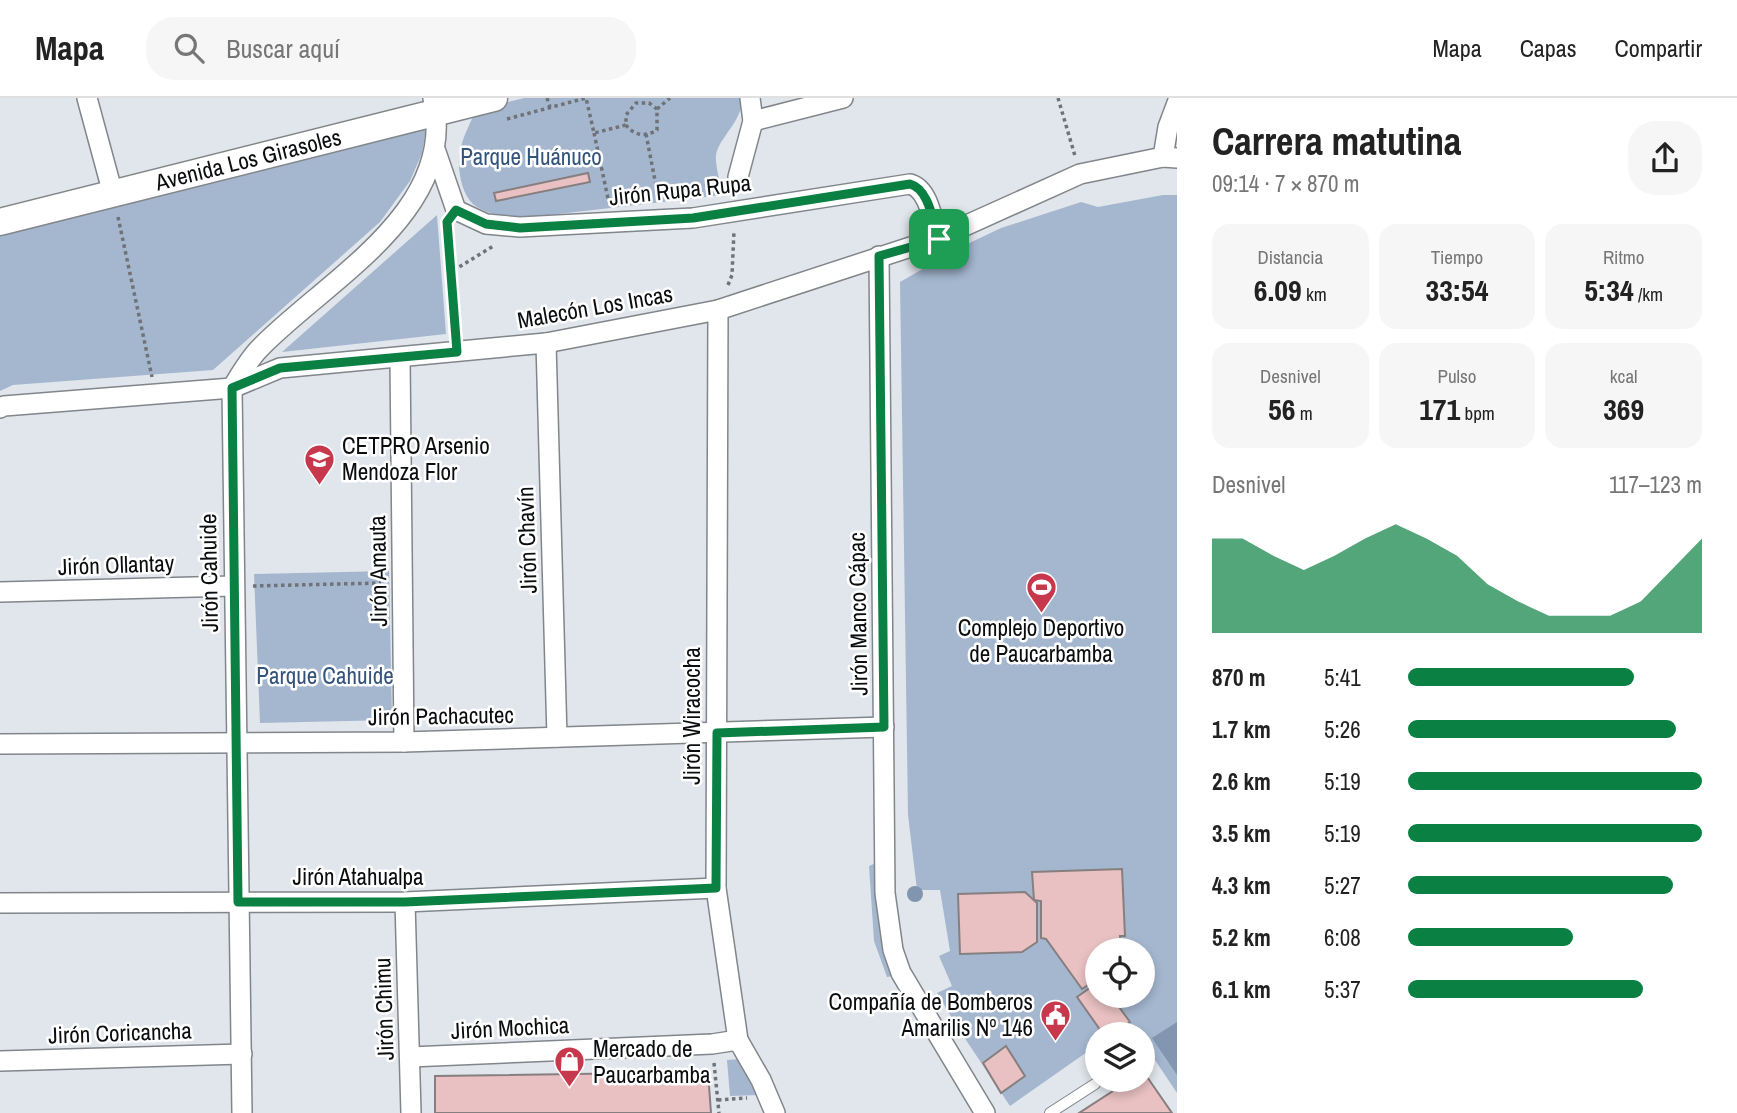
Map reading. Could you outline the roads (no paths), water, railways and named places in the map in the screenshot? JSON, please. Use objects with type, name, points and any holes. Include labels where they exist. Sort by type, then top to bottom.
[{"type":"main road","name":"Avenida Los Girasoles","points":[[0,222],[113,194],[435,105],[501,109]]},
{"type":"street","points":[[87,98],[113,194]]},
{"type":"street","points":[[738,177],[753,121],[750,98]]},
{"type":"street","points":[[753,121],[843,98]]},
{"type":"street","points":[[1170,157],[1168,127],[1177,103]]},
{"type":"street","points":[[232,388],[258,350],[391,231],[420,188],[435,149],[435,105]]},
{"type":"street","name":"Jirón Rupa Rupa","points":[[435,149],[456,210],[486,224],[520,228],[693,218],[910,184],[917,186],[923,194],[939,239]]},
{"type":"street","name":"Malecón Los Incas","points":[[0,408],[4,405],[232,388],[280,368],[546,343],[718,310],[879,256],[939,239],[1080,174],[1170,157]]},
{"type":"street","name":"Jirón Manco Cápac","points":[[879,256],[885,893],[893,950],[901,973],[985,1113]]},
{"type":"street","name":"Jirón Wiracocha","points":[[718,310],[716,888],[738,1040],[771,1105]]},
{"type":"street","name":"Jirón Chavín","points":[[546,343],[557,737]]},
{"type":"street","name":"Jirón Amauta","points":[[400,358],[404,742]]},
{"type":"street","name":"Jirón Cahuide","points":[[232,388],[242,1113]]},
{"type":"street","name":"Jirón Ollantay","points":[[0,592],[233,586]]},
{"type":"street","name":"Jirón Pachacutec","points":[[0,744],[404,742],[884,727]]},
{"type":"street","name":"Jirón Atahualpa","points":[[0,903],[405,902],[716,888]]},
{"type":"street","name":"Jirón Chimu","points":[[405,902],[411,1113]]},
{"type":"street","name":"Jirón Mochica","points":[[410,1057],[712,1044],[738,1040]]},
{"type":"street","name":"Jirón Coricancha","points":[[0,1061],[242,1054]]},
{"type":"lane","points":[[1049,1113],[1085,1090]]},
{"type":"place","name":"CETPRO Arsenio Mendoza Flor","points":[[319,486]]},
{"type":"place","name":"Complejo Deportivo de Paucarbamba","points":[[1041,614]]},
{"type":"place","name":"Compañía de Bomberos Amarilis Nº 146","points":[[1056,1042]]},
{"type":"place","name":"Mercado de Paucarbamba","points":[[570,1089]]},
{"type":"park label","name":"Parque Huánuco","points":[[531,157]]},
{"type":"park label","name":"Parque Cahuide","points":[[325,676]]}]
